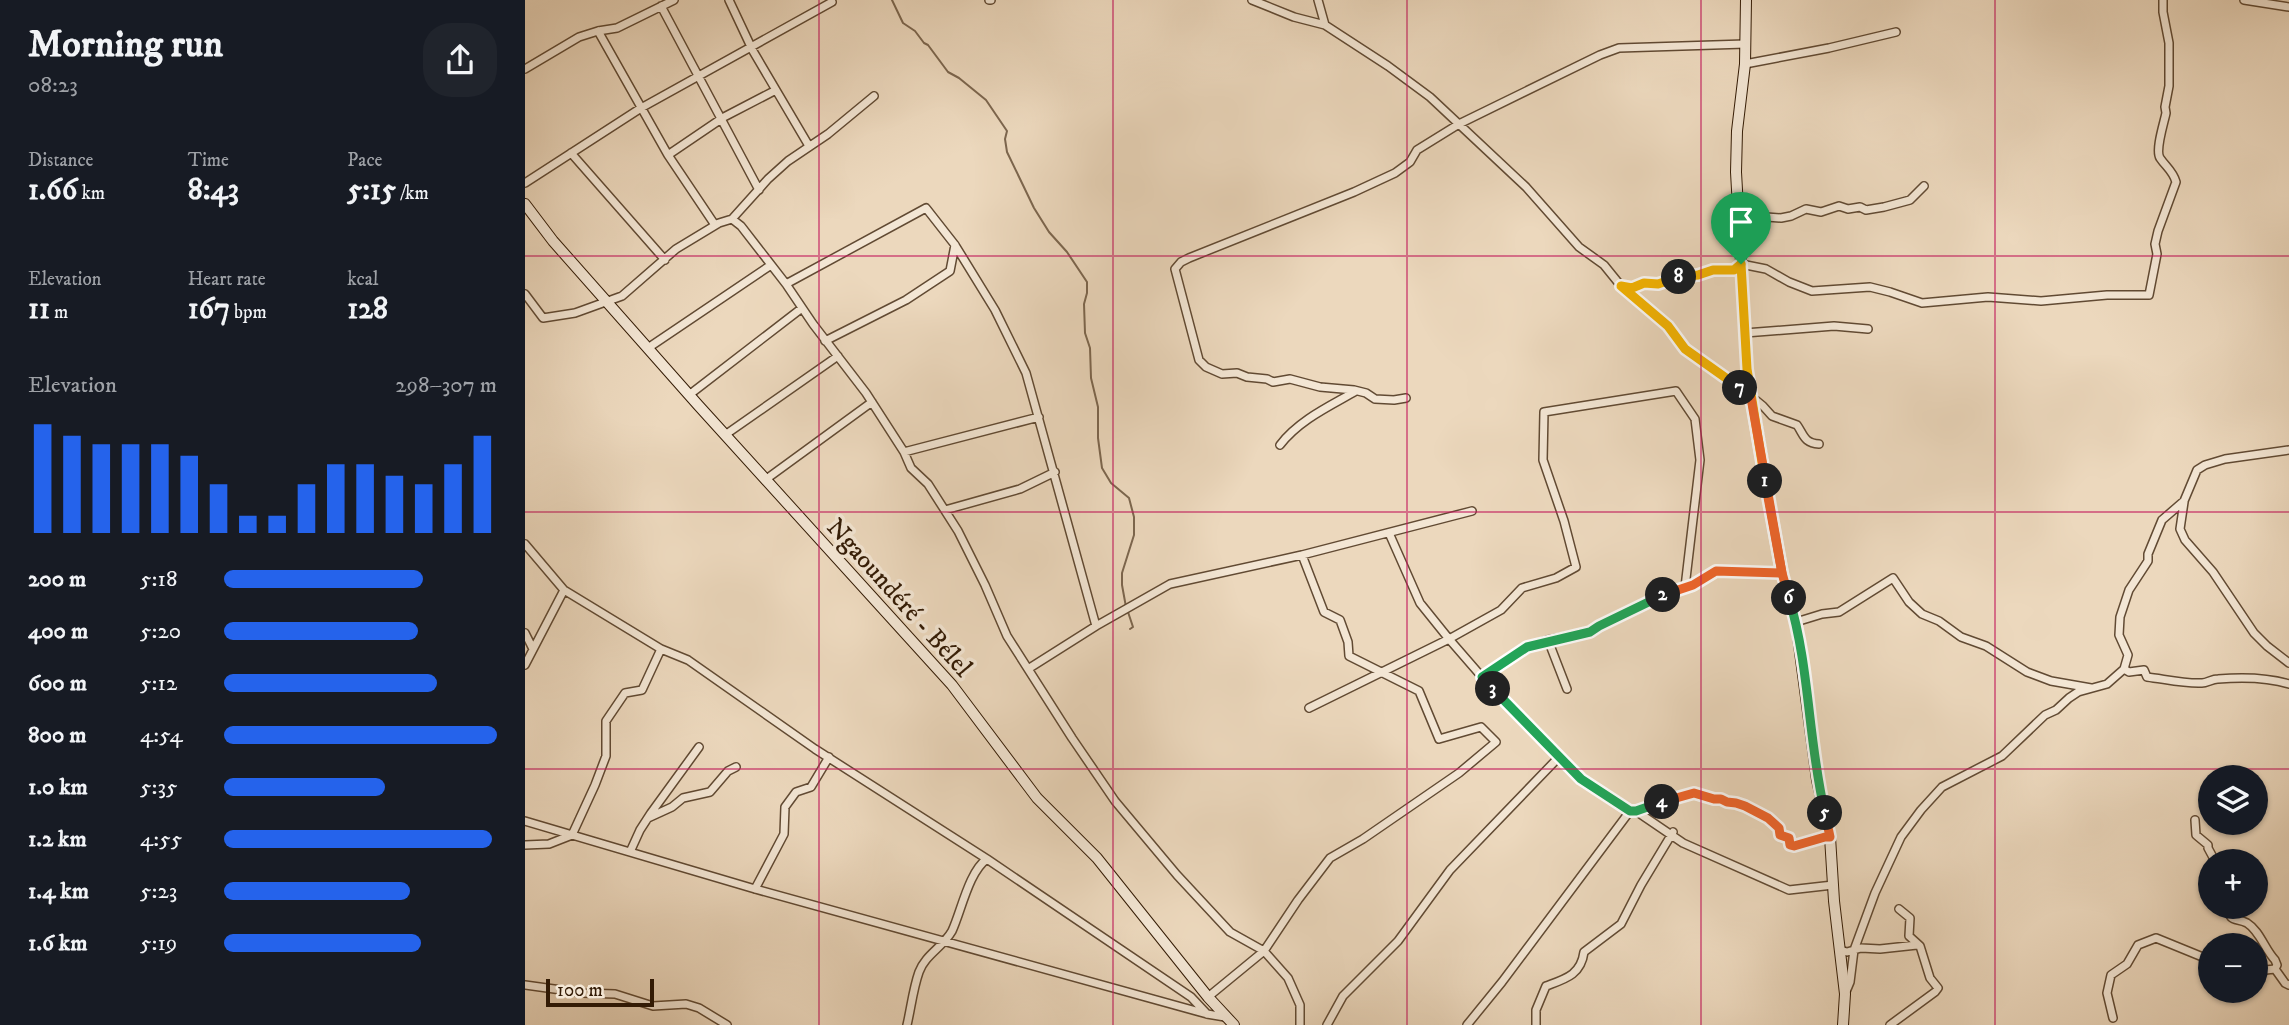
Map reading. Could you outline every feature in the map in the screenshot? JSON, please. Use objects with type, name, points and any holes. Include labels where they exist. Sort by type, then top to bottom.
[{"type":"main road","points":[[1746,0],[1745,64],[1737,131],[1736,172],[1751,398],[1782,573],[1796,621],[1815,768],[1830,837],[1845,994],[1843,1025]]},
{"type":"main road","name":"Ngaoundéré - Bélel","points":[[525,204],[553,241],[689,395],[953,685],[1037,799],[1097,858],[1208,997],[1234,1025]]},
{"type":"street","points":[[525,69],[579,37],[617,28],[674,0]]},
{"type":"street","points":[[729,0],[751,47],[809,146]]},
{"type":"street","points":[[1252,0],[1294,17],[1325,25],[1430,97],[1526,187],[1579,247],[1604,265],[1621,286],[1668,326],[1685,349],[1730,379],[1772,416],[1797,425],[1808,442],[1819,444]]},
{"type":"street","points":[[1318,0],[1325,25]]},
{"type":"street","points":[[1621,286],[1632,288],[1644,283],[1658,284],[1713,270],[1734,270],[1741,264],[1766,269],[1812,291],[1870,287],[1922,303],[1988,297],[2041,301],[2124,294],[2149,295],[2157,254],[2155,244],[2158,231],[2176,182],[2157,149],[2167,113],[2165,107],[2169,86],[2169,43],[2163,0]]},
{"type":"street","points":[[2244,0],[2289,6]]},
{"type":"street","points":[[525,183],[643,107],[832,2]]},
{"type":"street","points":[[661,6],[759,190]]},
{"type":"street","points":[[598,31],[668,155],[715,225]]},
{"type":"street","points":[[1745,64],[1896,32]]},
{"type":"street","points":[[1406,398],[1375,399],[1357,390],[1320,387],[1290,379],[1273,382],[1237,373],[1222,374],[1206,367],[1199,360],[1175,269],[1189,258],[1395,173],[1410,162],[1417,150],[1459,124],[1600,55],[1619,48],[1745,44]]},
{"type":"street","points":[[668,155],[721,119],[776,90]]},
{"type":"street","points":[[525,294],[543,318],[575,313],[622,296],[629,287],[689,240],[715,225],[733,219],[788,161],[828,134],[874,96]]},
{"type":"street","points":[[571,153],[664,260]]},
{"type":"street","points":[[1739,215],[1781,218],[1806,209],[1821,212],[1839,206],[1866,210],[1909,200],[1924,186]]},
{"type":"street","points":[[786,284],[926,208],[955,245],[995,310],[1026,373],[1096,626]]},
{"type":"street","points":[[733,219],[786,284],[872,402],[904,452],[911,468],[927,484],[945,510],[985,585],[1007,636],[1115,801],[1230,932],[1264,951],[1288,978],[1300,1005],[1300,1025]]},
{"type":"street","points":[[825,341],[906,300],[950,271],[955,245]]},
{"type":"street","points":[[648,348],[771,265]]},
{"type":"street","points":[[689,395],[802,308]]},
{"type":"street","points":[[1745,333],[1834,326],[1868,329]]},
{"type":"street","points":[[725,435],[838,356]]},
{"type":"street","points":[[1280,445],[1317,413],[1357,390]]},
{"type":"street","points":[[1309,708],[1449,639],[1501,610],[1522,589],[1556,578],[1576,567],[1543,460],[1544,412],[1676,391],[1695,419],[1700,460],[1685,587]]},
{"type":"street","points":[[765,480],[872,402]]},
{"type":"street","points":[[904,452],[1039,417]]},
{"type":"street","points":[[2289,450],[2225,459],[2204,465],[2197,470],[2180,517],[2185,540],[2213,572],[2254,633],[2289,663]]},
{"type":"street","points":[[945,510],[1020,489],[1055,472]]},
{"type":"street","points":[[1845,994],[1850,982],[1854,950],[1875,893],[1901,837],[1934,794],[1942,787],[2002,757],[2045,715],[2056,710],[2078,692],[2107,684],[2124,669],[2128,655],[2119,635],[2120,617],[2129,590],[2148,561],[2148,554],[2162,520],[2184,501]]},
{"type":"street","points":[[1028,669],[1170,584],[1303,555],[1472,511]]},
{"type":"street","points":[[1389,533],[1420,603],[1482,677],[1581,779],[1672,834],[1683,844],[1789,890],[1833,885]]},
{"type":"street","points":[[525,544],[565,590],[661,649],[688,660],[829,757],[987,859],[1191,997],[1207,1014]]},
{"type":"street","points":[[1208,997],[1264,951],[1297,900],[1330,858],[1363,839],[1459,773],[1496,742],[1481,727],[1439,739],[1419,691],[1349,656],[1348,642],[1340,620],[1324,612],[1303,555]]},
{"type":"street","points":[[1482,677],[1527,647],[1590,632],[1657,597],[1707,578],[1716,571],[1782,573]]},
{"type":"street","points":[[1796,621],[1839,612],[1893,578],[1909,603],[1961,637],[1986,646],[2027,672],[2051,681],[2092,688]]},
{"type":"street","points":[[525,664],[565,590]]},
{"type":"street","points":[[525,633],[533,649]]},
{"type":"street","points":[[1548,640],[1567,689]]},
{"type":"street","points":[[525,845],[549,844],[572,835],[605,756],[605,720],[625,693],[642,690],[661,649]]},
{"type":"street","points":[[2124,669],[2129,672],[2144,670],[2147,677],[2199,683],[2241,677],[2273,679],[2289,684]]},
{"type":"street","points":[[630,852],[647,818],[699,747]]},
{"type":"street","points":[[755,889],[784,834],[785,807],[796,792],[811,787],[829,757]]},
{"type":"street","points":[[1327,1025],[1343,996],[1398,941],[1450,870],[1559,757]]},
{"type":"street","points":[[647,818],[672,807],[683,798],[710,792],[728,771],[736,767]]},
{"type":"street","points":[[1467,1025],[1633,811],[1694,793],[1736,803],[1768,818],[1779,828],[1780,835],[1789,838],[1792,846],[1830,837]]},
{"type":"street","points":[[2195,820],[2196,835],[2210,849]]},
{"type":"street","points":[[525,821],[755,889],[1226,1017]]},
{"type":"street","points":[[1536,1025],[1536,1010],[1546,986],[1572,976],[1583,962],[1584,952],[1621,925],[1641,885],[1672,834]]},
{"type":"street","points":[[907,1025],[919,971],[926,959],[953,929],[974,877],[982,862],[987,859]]},
{"type":"street","points":[[1890,1025],[1937,990],[1931,982],[1922,950],[1909,936],[1910,918],[1899,909]]},
{"type":"street","points":[[2232,919],[2248,923],[2255,931],[2275,960],[2275,969]]},
{"type":"street","points":[[2113,1018],[2106,993],[2111,975],[2127,964],[2138,944],[2156,938],[2198,955]]},
{"type":"street","points":[[1840,950],[1917,945]]},
{"type":"street","points":[[2268,970],[2275,969]]},
{"type":"street","points":[[2275,969],[2289,985]]},
{"type":"street","points":[[525,985],[583,993],[615,994],[653,1006],[677,1003],[693,1006],[727,1025]]},
{"type":"waterway","points":[[892,0],[903,23],[928,45],[948,72],[986,100],[1007,131],[1007,152],[1034,208],[1087,282],[1084,304],[1085,333],[1090,348],[1091,378],[1098,407],[1102,468],[1111,483],[1129,498],[1134,517],[1134,535],[1122,573],[1126,607]]},
{"type":"waterway","points":[[1128,612],[1133,627],[1130,629]]},
{"type":"route","points":[[1741,264],[1734,270],[1713,270],[1658,284],[1644,283],[1632,288],[1621,286],[1668,326],[1685,349],[1730,379],[1751,398],[1782,573],[1796,621],[1811,742],[1830,837],[1794,846],[1790,845],[1789,838],[1780,835],[1779,828],[1768,818],[1745,806],[1694,793],[1630,811],[1581,779],[1482,677],[1527,647],[1590,632],[1664,594],[1693,585],[1716,571],[1782,573],[1747,369],[1741,264]]}]
